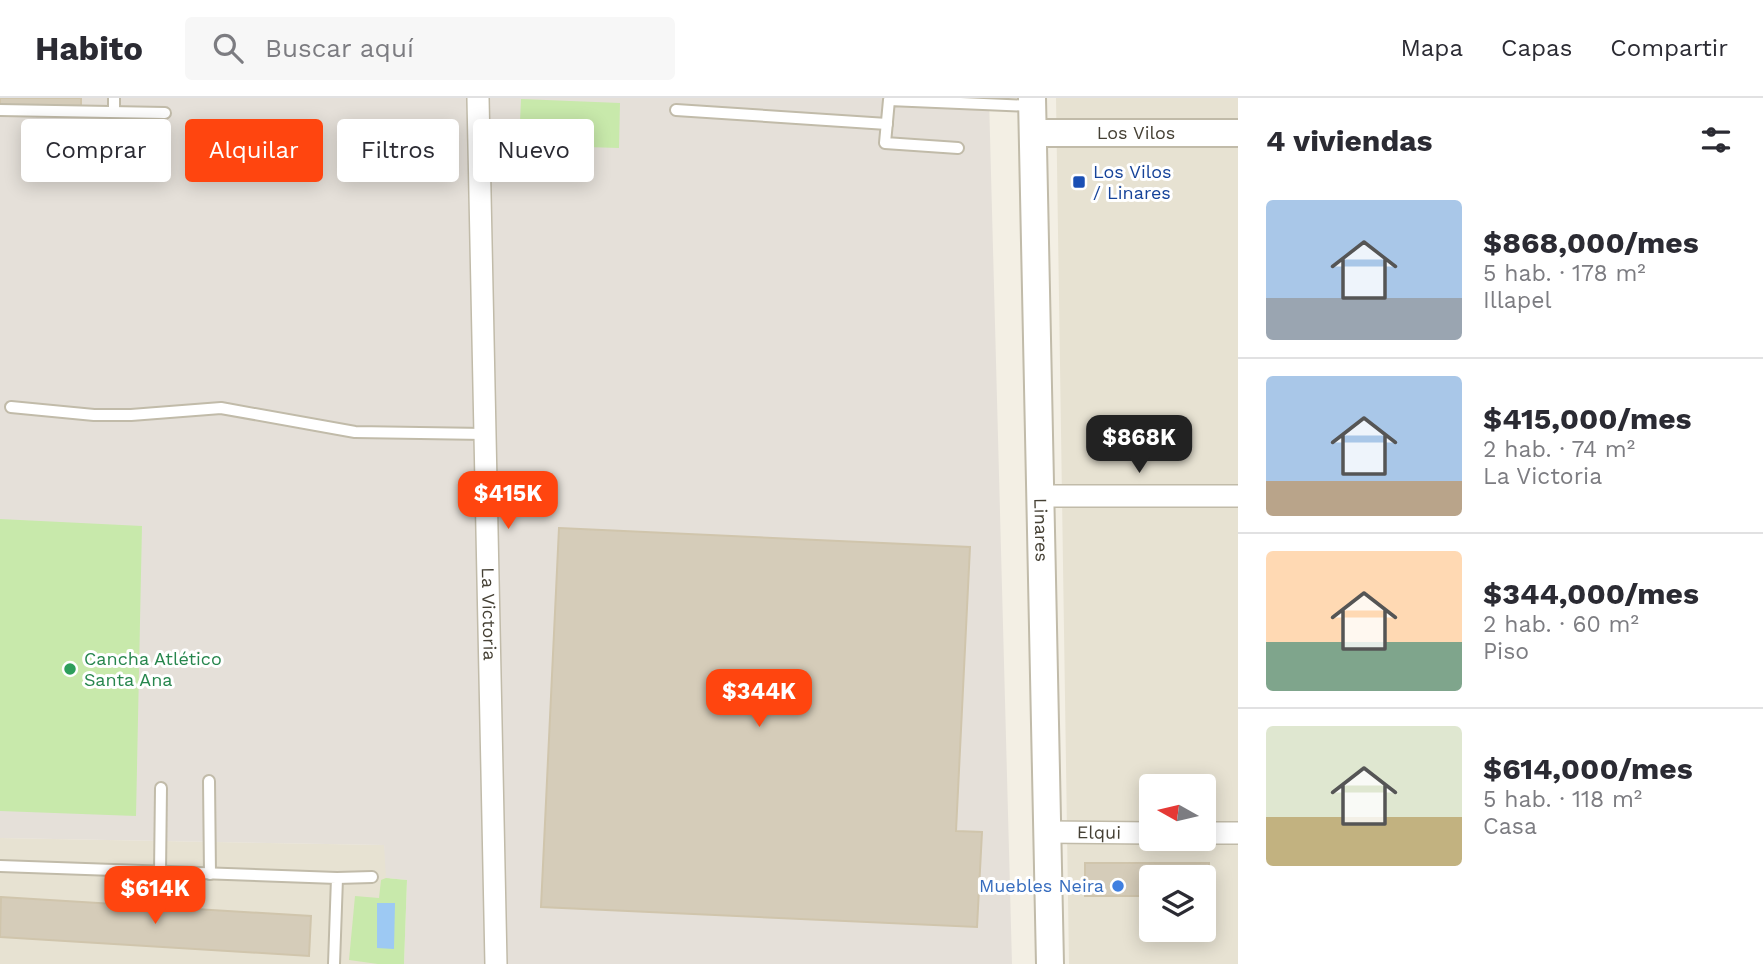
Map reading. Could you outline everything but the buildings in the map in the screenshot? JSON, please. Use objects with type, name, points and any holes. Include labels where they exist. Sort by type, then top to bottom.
[{"type":"street","name":"La Victoria","points":[[478,98],[496,964]]},
{"type":"street","name":"Linares","points":[[1032,102],[1050,964]]},
{"type":"street","name":"Los Vilos","points":[[1033,133],[1238,133]]},
{"type":"street","points":[[1040,496],[1238,496]]},
{"type":"street","name":"Elqui","points":[[1047,832],[1139,833]]},
{"type":"street","points":[[1216,833],[1238,833]]},
{"type":"lane","points":[[114,98],[114,112]]},
{"type":"lane","points":[[958,148],[885,143],[889,99],[1032,102]]},
{"type":"lane","points":[[0,110],[165,113]]},
{"type":"lane","points":[[676,110],[887,124]]},
{"type":"lane","points":[[11,407],[119,415],[221,408],[355,432],[485,434]]},
{"type":"lane","points":[[209,781],[210,874]]},
{"type":"lane","points":[[160,872],[161,788]]},
{"type":"lane","points":[[0,866],[372,877]]},
{"type":"lane","points":[[334,964],[337,878]]},
{"type":"shaded area","points":[[0,98],[989,98],[1012,964],[404,964],[407,880],[386,878],[384,845],[0,838]]},
{"type":"shaded area","points":[[1056,98],[1238,98],[1238,964],[1069,964]]},
{"type":"shaded area","points":[[0,838],[384,845],[404,964],[0,964]]},
{"type":"green space","points":[[521,99],[620,103],[619,148],[594,147],[594,119],[520,119]]},
{"type":"green space","name":"Cancha Atlético Santa Ana","points":[[0,519],[142,526],[136,816],[0,811]]},
{"type":"green space","points":[[381,880],[407,880],[404,964],[349,960],[355,896],[379,898]]},
{"type":"water","points":[[377,903],[395,903],[394,949],[377,948]]},
{"type":"place","name":"Los Vilos / Linares","points":[[1079,182]]},
{"type":"place","name":"Cancha Atlético Santa Ana","points":[[70,669]]},
{"type":"place","name":"Muebles Neira","points":[[1118,886]]}]
